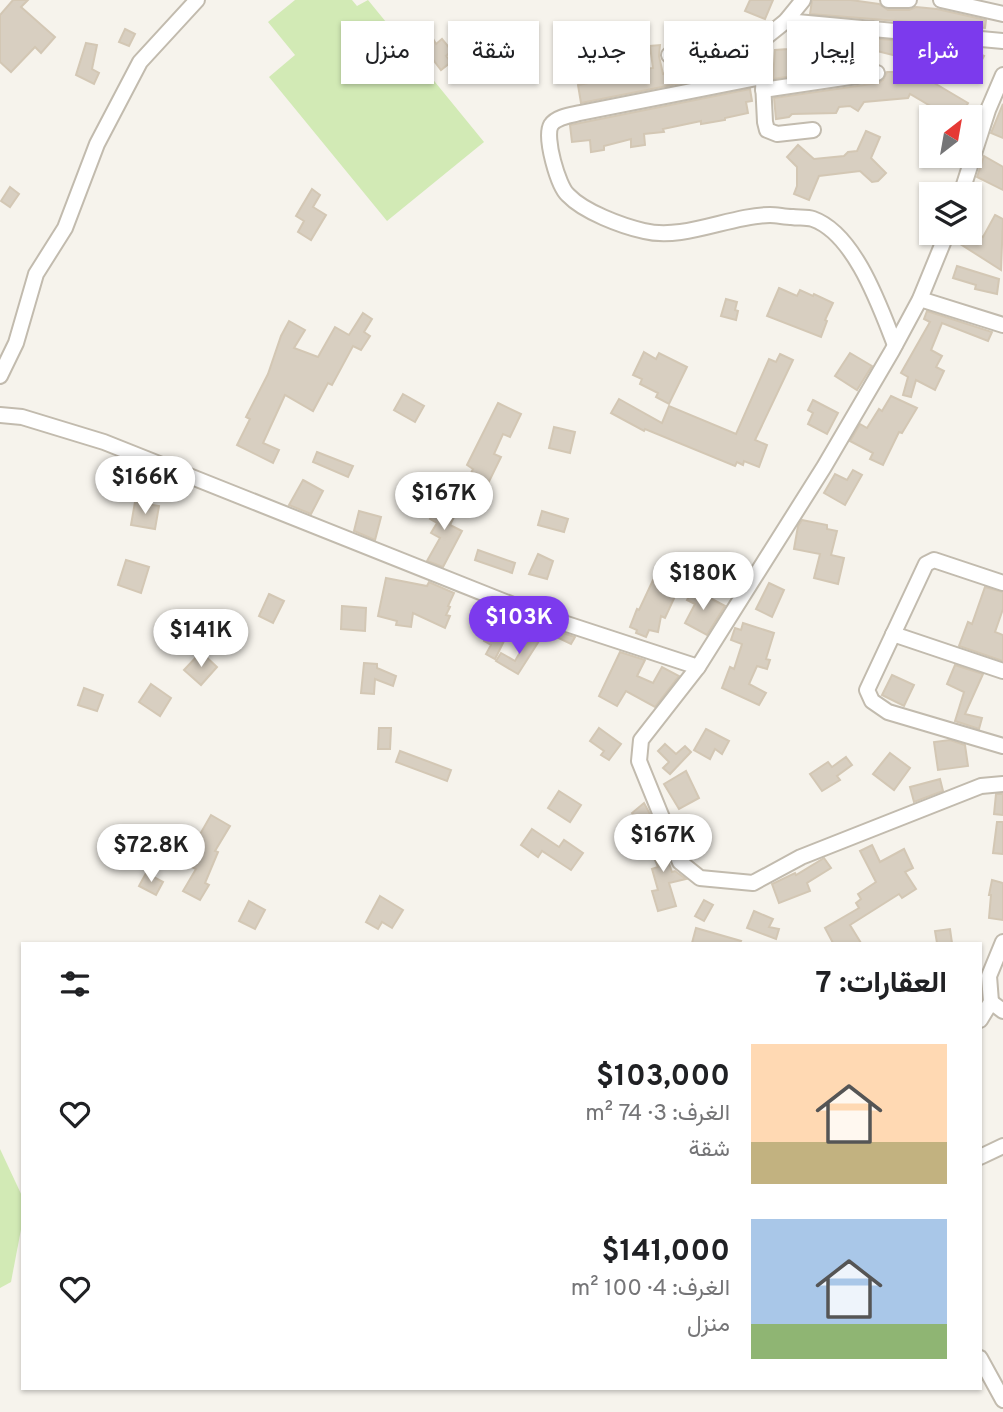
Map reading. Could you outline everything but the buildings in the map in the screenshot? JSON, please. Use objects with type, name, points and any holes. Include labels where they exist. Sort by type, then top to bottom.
[{"type":"street","points":[[0,376],[16,343],[36,274],[65,228],[97,144],[140,62],[197,0]]},
{"type":"street","points":[[773,31],[786,21],[803,0]]},
{"type":"street","points":[[888,0],[909,0]]},
{"type":"street","points":[[942,0],[1003,14]]},
{"type":"street","points":[[786,21],[1003,41]]},
{"type":"street","points":[[965,182],[988,110],[1003,75]]},
{"type":"street","points":[[813,130],[777,134],[767,130],[762,84],[580,113],[559,119],[552,124],[549,134],[558,180],[567,195],[587,209],[644,231],[681,231],[769,215],[813,219],[836,235],[854,255],[875,295],[895,345]]},
{"type":"street","points":[[942,245],[920,299],[824,467],[698,667],[641,740],[639,761],[680,862],[699,878],[753,883],[813,852],[981,786],[1003,784]]},
{"type":"street","points":[[920,299],[1003,325]]},
{"type":"street","points":[[0,415],[22,417],[104,442],[533,612],[698,667]]},
{"type":"street","points":[[1003,583],[934,560],[926,564],[867,690],[872,701],[888,712],[1003,746]]},
{"type":"street","points":[[893,634],[1003,671]]},
{"type":"street","points":[[982,1018],[997,1007],[989,976],[1003,943]]},
{"type":"street","points":[[982,1156],[1003,1146]]},
{"type":"street","points":[[982,1362],[1003,1400]]},
{"type":"green space","points":[[295,0],[352,0],[357,6],[368,0],[385,21],[341,21],[341,84],[434,84],[434,81],[484,142],[387,221],[269,77],[295,55],[268,22]]},
{"type":"green space","points":[[0,1149],[21,1194],[21,1230],[11,1282],[0,1288]]}]
